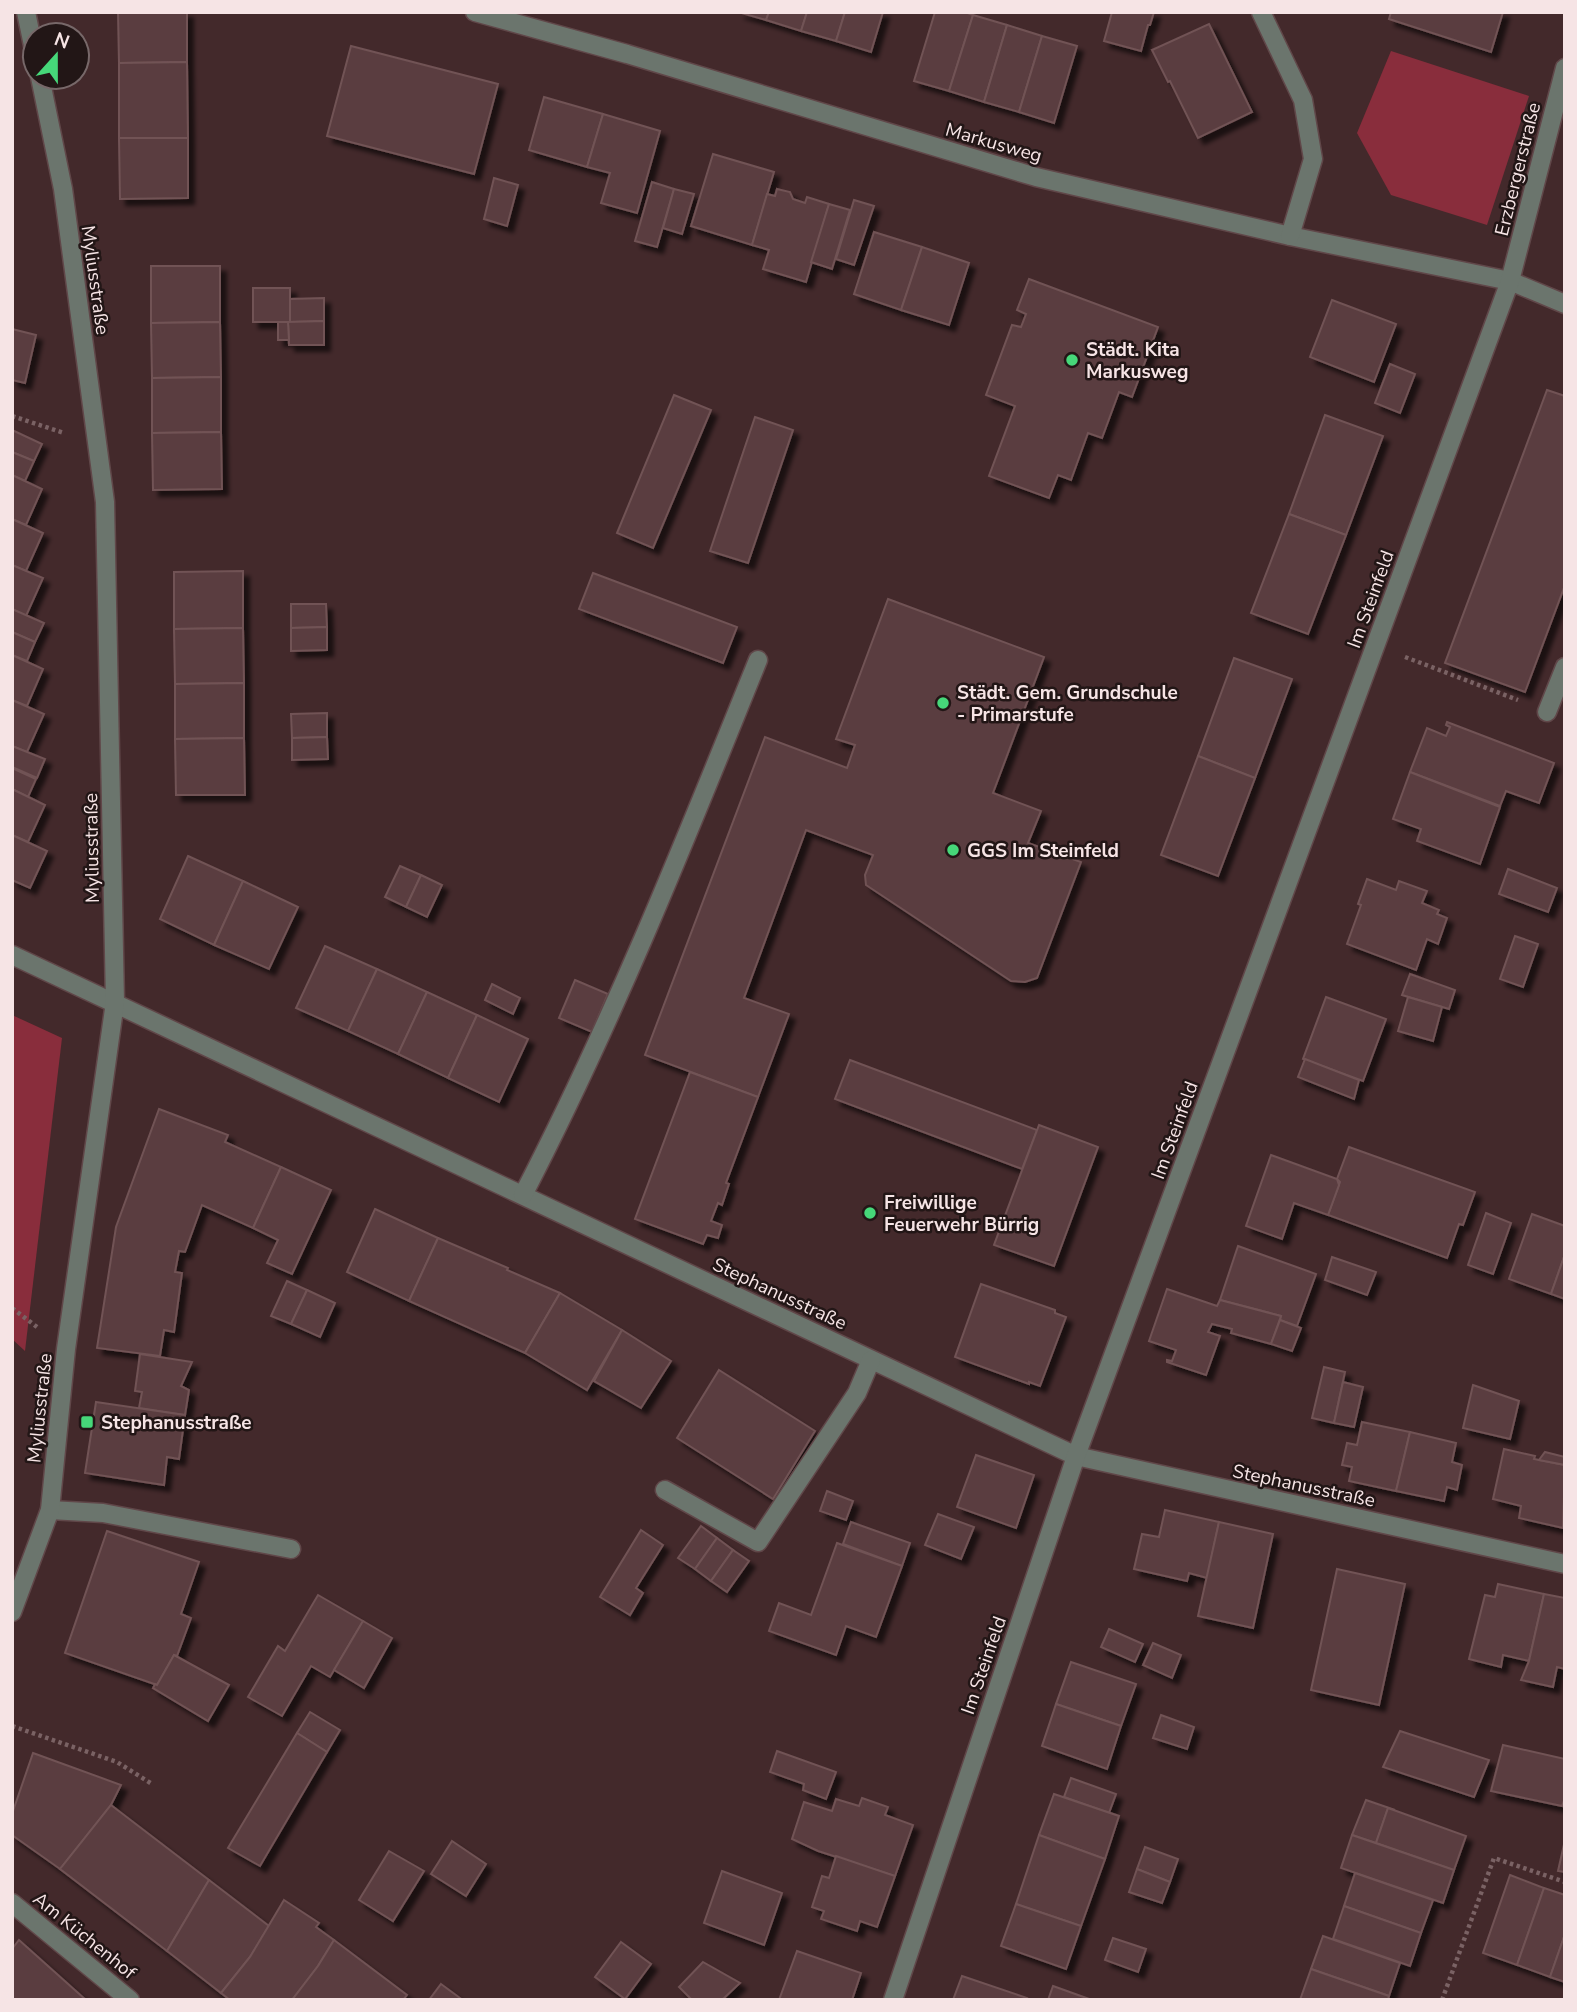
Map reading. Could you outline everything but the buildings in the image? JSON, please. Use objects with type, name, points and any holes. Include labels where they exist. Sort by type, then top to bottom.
[{"type":"street","name":"Markusweg","points":[[475,12],[640,58],[1036,177],[1290,236],[1510,281],[1565,304]]},
{"type":"street","points":[[1261,12],[1303,100],[1313,159],[1290,236]]},
{"type":"street","name":"Erzbergerstraße","points":[[1510,281],[1565,68]]},
{"type":"street","name":"Myliusstraße","points":[[12,1612],[50,1510],[66,1349],[115,1002],[105,502],[63,189],[43,91]]},
{"type":"street","name":"Im Steinfeld","points":[[892,2000],[1076,1456],[1510,281]]},
{"type":"street","points":[[523,1195],[619,996],[675,867],[758,660]]},
{"type":"street","points":[[1548,712],[1565,667]]},
{"type":"street","name":"Stephanusstraße","points":[[12,955],[1076,1456],[1565,1564]]},
{"type":"street","points":[[665,1490],[758,1542],[857,1393],[871,1360]]},
{"type":"street","points":[[50,1510],[103,1513],[291,1549]]},
{"type":"street","name":"Am Küchenhof","points":[[12,1903],[130,2000]]},
{"type":"path","points":[[12,416],[97,444]]},
{"type":"path","points":[[1375,646],[1548,712]]},
{"type":"path","points":[[12,1727],[117,1762],[152,1784]]},
{"type":"path","points":[[1442,2000],[1494,1858],[1565,1882]]},
{"type":"shaded area","points":[[1391,51],[1529,96],[1487,225],[1391,195],[1357,133]]},
{"type":"shaded area","points":[[12,1015],[62,1038],[25,1351],[12,1339]]},
{"type":"place","name":"Städt. Kita Markusweg","points":[[1072,360]]},
{"type":"place","name":"Städt. Gem. Grundschule - Primarstufe","points":[[943,703]]},
{"type":"place","name":"GGS Im Steinfeld","points":[[953,850]]},
{"type":"place","name":"Freiwillige Feuerwehr Bürrig","points":[[870,1213]]},
{"type":"place","name":"Stephanusstraße","points":[[87,1422]]}]
